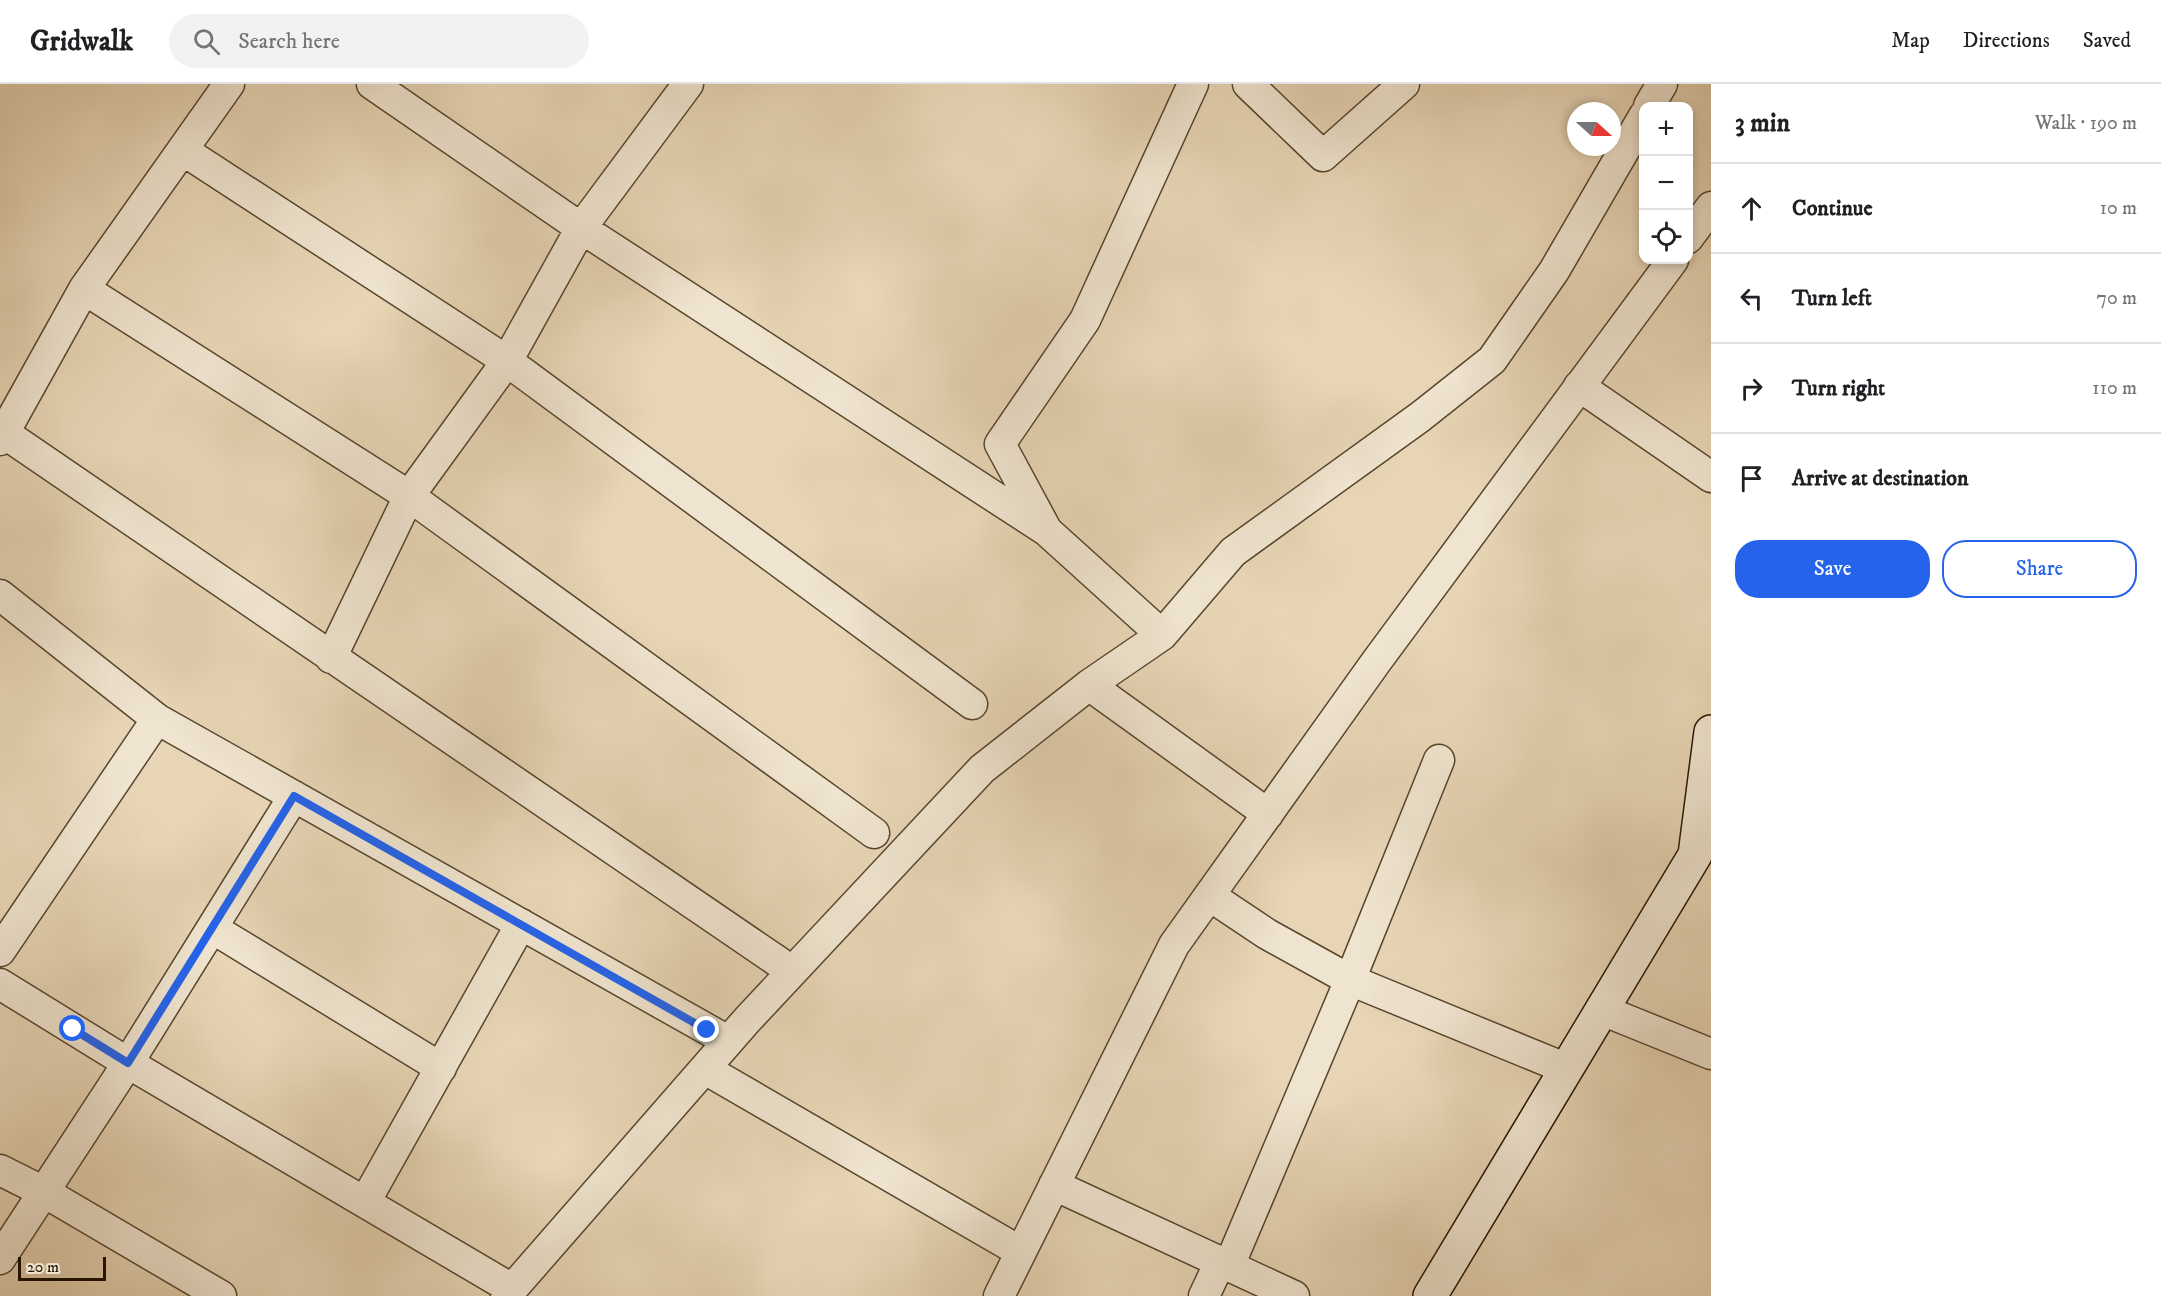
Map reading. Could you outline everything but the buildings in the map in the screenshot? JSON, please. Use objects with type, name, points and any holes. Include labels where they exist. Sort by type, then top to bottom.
[{"type":"street","points":[[229,84],[184,151],[84,289],[2,436],[780,963]]},
{"type":"street","points":[[372,84],[581,228],[1047,531],[1162,635]]},
{"type":"street","points":[[331,658],[409,496],[507,361],[581,228],[688,84]]},
{"type":"street","points":[[1047,531],[1000,444],[1085,320],[1193,84]]},
{"type":"street","points":[[1248,84],[1323,156],[1404,84]]},
{"type":"street","points":[[1651,102],[1662,84]]},
{"type":"street","points":[[0,984],[128,1063],[365,1202],[509,1292],[728,1041],[982,769],[1089,685],[1162,635],[1233,552],[1420,417],[1492,360],[1554,271],[1639,125]]},
{"type":"street","points":[[184,151],[507,361],[972,704]]},
{"type":"street","points":[[1693,232],[1711,207]]},
{"type":"street","points":[[999,1296],[1174,945],[1376,662],[1669,264]]},
{"type":"street","points":[[84,289],[409,496],[874,833]]},
{"type":"street","points":[[1579,386],[1711,477]]},
{"type":"street","points":[[0,595],[157,719],[728,1041]]},
{"type":"street","points":[[1089,685],[1268,814]]},
{"type":"street","points":[[0,951],[157,719]]},
{"type":"street","points":[[1430,1296],[1695,855],[1711,732]]},
{"type":"street","points":[[1204,1296],[1224,1264],[1350,980],[1439,760]]},
{"type":"street","points":[[0,1260],[128,1063],[294,796]]},
{"type":"street","points":[[1209,896],[1267,934],[1350,980],[1567,1069]]},
{"type":"street","points":[[365,1202],[521,924]]},
{"type":"street","points":[[212,928],[441,1068]]},
{"type":"street","points":[[1602,1010],[1711,1054]]},
{"type":"street","points":[[705,1069],[1021,1252]]},
{"type":"street","points":[[0,1170],[44,1192],[220,1296]]},
{"type":"street","points":[[1054,1185],[1294,1296]]},
{"type":"route","points":[[73,1029],[128,1063],[294,796],[707,1030]]}]
